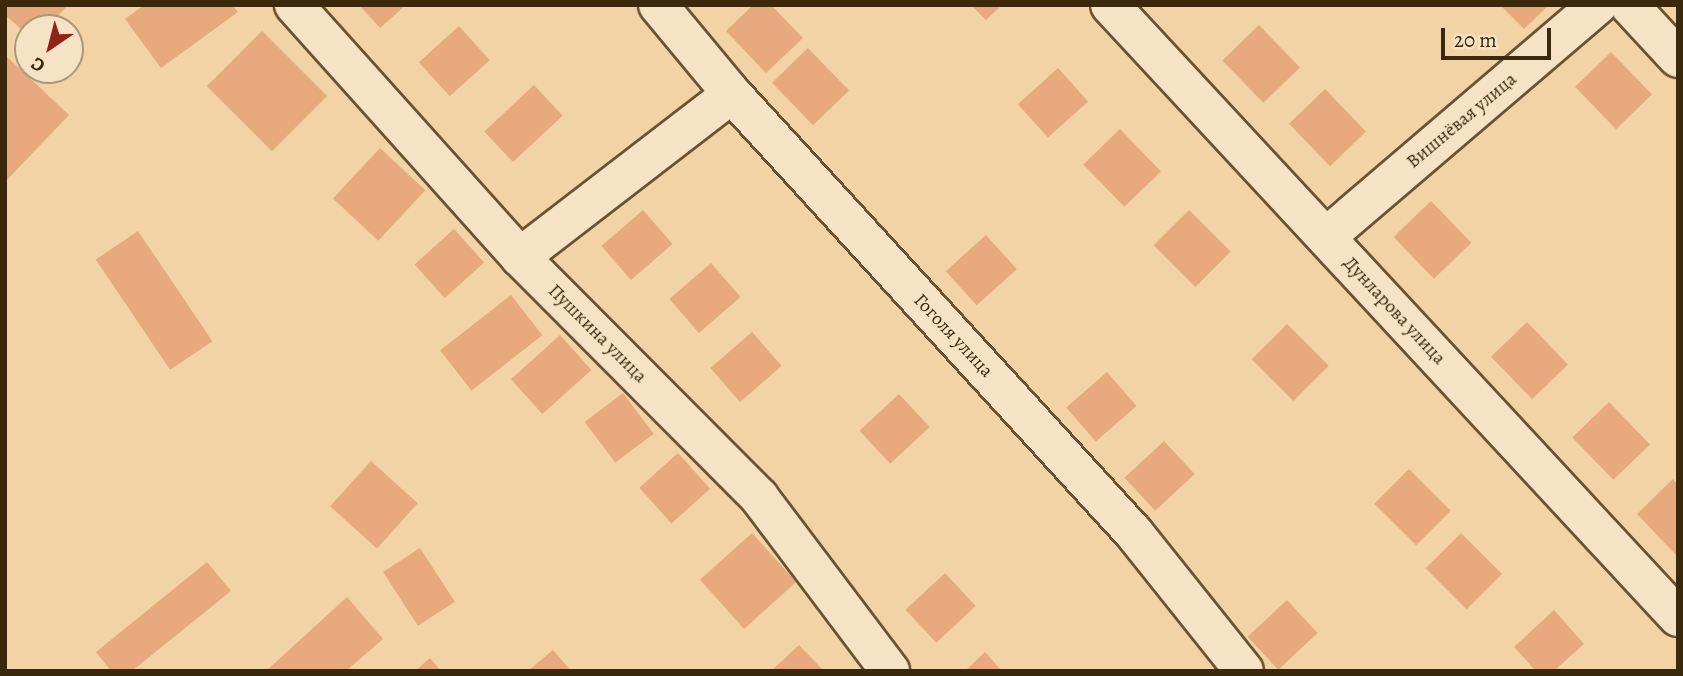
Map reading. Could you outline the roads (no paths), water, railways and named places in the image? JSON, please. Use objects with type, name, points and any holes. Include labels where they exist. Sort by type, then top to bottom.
[{"type":"street","name":"Пушкина улица","points":[[294,5],[520,257],[759,497],[890,671]]},
{"type":"street","name":"Гоголя улица","points":[[658,5],[732,94],[1134,533],[1244,671]]},
{"type":"street","name":"Дунларова улица","points":[[1110,5],[1678,617]]},
{"type":"street","name":"Вишнёвая улица","points":[[1326,237],[1598,5]]},
{"type":"street","points":[[1629,5],[1678,58]]},
{"type":"street","points":[[520,257],[732,94]]}]
